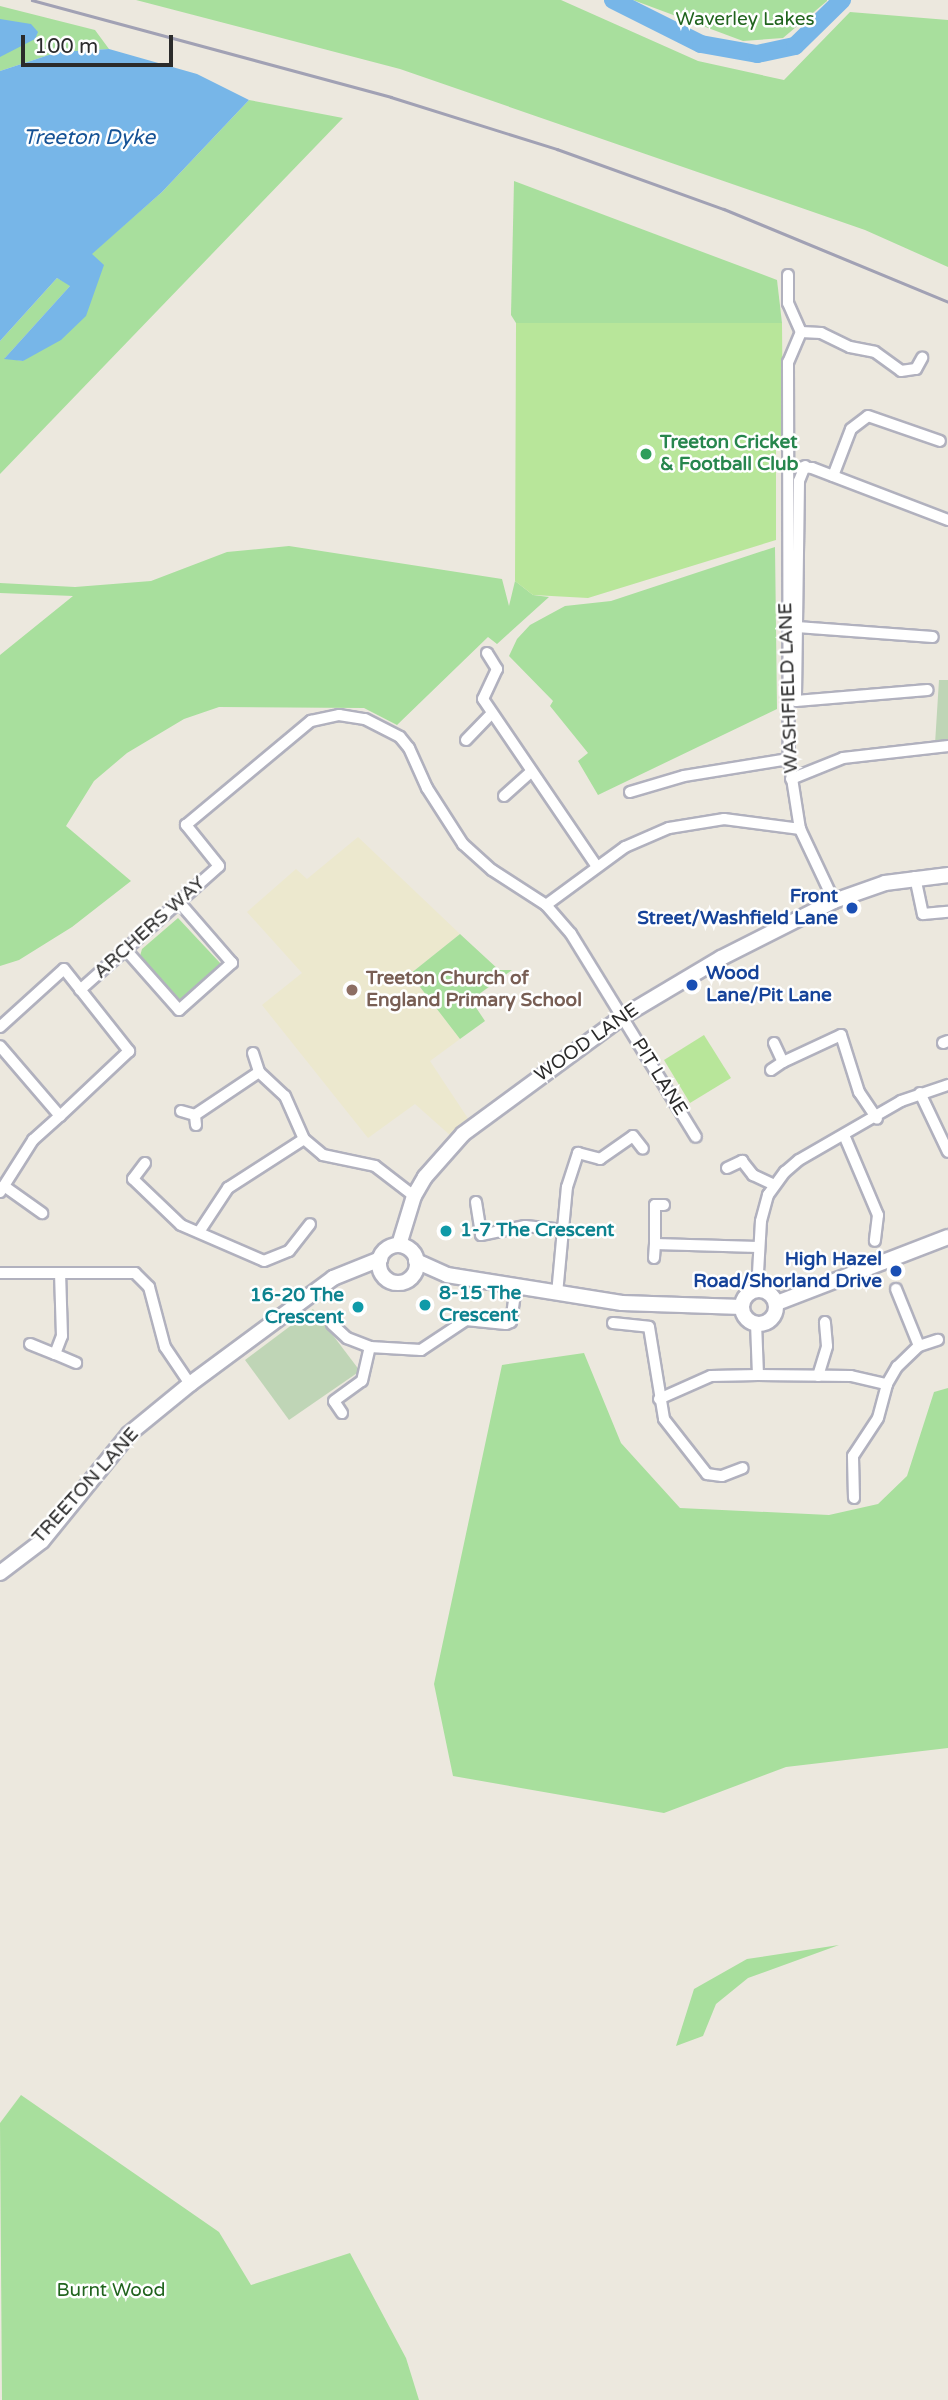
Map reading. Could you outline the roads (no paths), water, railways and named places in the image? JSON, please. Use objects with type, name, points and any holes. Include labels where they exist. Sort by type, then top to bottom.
[{"type":"main road","name":"WOOD LANE","points":[[399,1245],[414,1196],[463,1134],[622,1017],[721,958],[834,901],[915,877],[948,875]]},
{"type":"main road","points":[[776,1303],[948,1237]]},
{"type":"main road","points":[[384,1277],[380,1259],[387,1249],[399,1245],[410,1250],[416,1261],[447,1275],[557,1294],[658,1306],[742,1307]]},
{"type":"main road","name":"TREETON LANE","points":[[0,1573],[42,1541],[129,1434],[190,1384],[341,1276],[380,1259]]},
{"type":"main road","points":[[408,1280],[416,1261]]},
{"type":"main road","points":[[341,1276],[384,1277],[396,1283],[447,1275]]},
{"type":"main road","points":[[757,1290],[771,1295],[776,1303],[772,1320],[756,1324],[747,1320],[742,1307],[748,1294],[757,1290]]},
{"type":"street","points":[[788,275],[788,303],[801,332],[821,333],[850,347],[874,352],[901,370],[916,369],[922,358]]},
{"type":"street","name":"WASHFIELD LANE","points":[[801,332],[788,362],[789,759],[800,828],[834,901]]},
{"type":"street","points":[[833,476],[851,429],[868,416],[940,441]]},
{"type":"street","points":[[805,466],[799,481],[796,701],[928,690]]},
{"type":"street","points":[[787,467],[805,466],[948,520]]},
{"type":"street","points":[[797,627],[933,637]]},
{"type":"street","points":[[486,653],[497,669],[483,699],[596,865]]},
{"type":"street","points":[[466,740],[491,714]]},
{"type":"street","name":"PIT LANE","points":[[219,866],[186,825],[226,793],[280,743],[312,721],[338,715],[365,719],[400,737],[409,748],[427,788],[463,844],[492,870],[546,905],[571,934],[696,1137]]},
{"type":"street","points":[[791,779],[834,760],[948,746]]},
{"type":"street","points":[[630,792],[684,776],[789,759]]},
{"type":"street","points":[[504,796],[531,772]]},
{"type":"street","points":[[546,905],[596,865],[648,836],[689,822],[752,820],[800,828]]},
{"type":"street","name":"ARCHERS WAY","points":[[80,990],[219,866]]},
{"type":"street","points":[[915,877],[923,914],[948,912]]},
{"type":"street","points":[[126,950],[178,1010],[232,963],[179,902]]},
{"type":"street","points":[[0,1027],[64,969],[129,1051],[33,1140],[3,1184],[42,1213]]},
{"type":"street","points":[[771,1070],[841,1035],[859,1092],[877,1119]]},
{"type":"street","points":[[774,1043],[783,1062]]},
{"type":"street","points":[[0,1046],[60,1116]]},
{"type":"street","points":[[253,1053],[260,1072],[285,1096],[304,1139],[333,1160],[375,1166],[414,1196]]},
{"type":"street","points":[[181,1111],[195,1120],[260,1072]]},
{"type":"street","points":[[757,1290],[761,1221],[774,1185],[799,1160],[920,1093],[948,1085]]},
{"type":"street","points":[[920,1093],[948,1152]]},
{"type":"street","points":[[844,1135],[878,1215],[875,1241]]},
{"type":"street","points":[[557,1294],[567,1186],[578,1153],[600,1159],[633,1136],[643,1149]]},
{"type":"street","points":[[199,1232],[228,1188],[304,1139]]},
{"type":"street","points":[[727,1168],[742,1161],[753,1175],[774,1185]]},
{"type":"street","points":[[145,1163],[133,1178],[181,1224],[264,1261],[289,1251],[310,1224]]},
{"type":"street","points":[[476,1202],[481,1235],[525,1226],[565,1230]]},
{"type":"street","points":[[654,1258],[655,1205],[664,1205]]},
{"type":"street","points":[[655,1244],[758,1247]]},
{"type":"street","points":[[0,1273],[60,1274],[129,1270],[140,1277],[152,1293],[165,1348],[190,1384]]},
{"type":"street","points":[[55,1354],[62,1336],[60,1274]]},
{"type":"street","points":[[332,1324],[347,1338],[370,1347],[421,1350],[466,1320],[506,1324],[511,1322],[516,1287]]},
{"type":"street","points":[[895,1289],[919,1346]]},
{"type":"street","points":[[818,1376],[827,1346],[825,1322]]},
{"type":"street","points":[[613,1323],[649,1327],[664,1419],[707,1474],[722,1476],[743,1468]]},
{"type":"street","points":[[756,1324],[758,1375]]},
{"type":"street","points":[[854,1499],[853,1456],[878,1418],[887,1384],[897,1367],[919,1346],[938,1340]]},
{"type":"street","points":[[30,1344],[76,1363]]},
{"type":"street","points":[[342,1413],[334,1401],[362,1381],[370,1347]]},
{"type":"street","points":[[659,1399],[711,1376],[851,1376],[887,1384]]},
{"type":"water","points":[[0,19],[31,24],[38,32],[35,39],[0,57]]},
{"type":"water","name":"Treeton Dyke","points":[[109,49],[197,74],[249,100],[162,192],[92,254],[104,265],[86,316],[61,340],[23,361],[4,359],[70,286],[57,278],[0,341],[0,71],[58,52]]},
{"type":"waterway","points":[[613,0],[701,44],[757,54],[795,46],[842,0]]},
{"type":"railway","points":[[32,0],[391,97],[557,149],[724,209],[948,302]]},
{"type":"place","name":"Treeton Cricket & Football Club","points":[[646,454]]},
{"type":"place","name":"Front Street/Washfield Lane","points":[[852,908]]},
{"type":"place","name":"Wood Lane/Pit Lane","points":[[692,985]]},
{"type":"place","name":"Treeton Church of England Primary School","points":[[352,990]]},
{"type":"place","name":"1-7 The Crescent","points":[[446,1231]]},
{"type":"place","name":"High Hazel Road/Shorland Drive","points":[[896,1271]]},
{"type":"place","name":"8-15 The Crescent","points":[[425,1305]]},
{"type":"place","name":"16-20 The Crescent","points":[[358,1307]]},
{"type":"park label","name":"Waverley Lakes","points":[[745,20]]},
{"type":"park label","name":"Burnt Wood","points":[[111,2291]]}]
